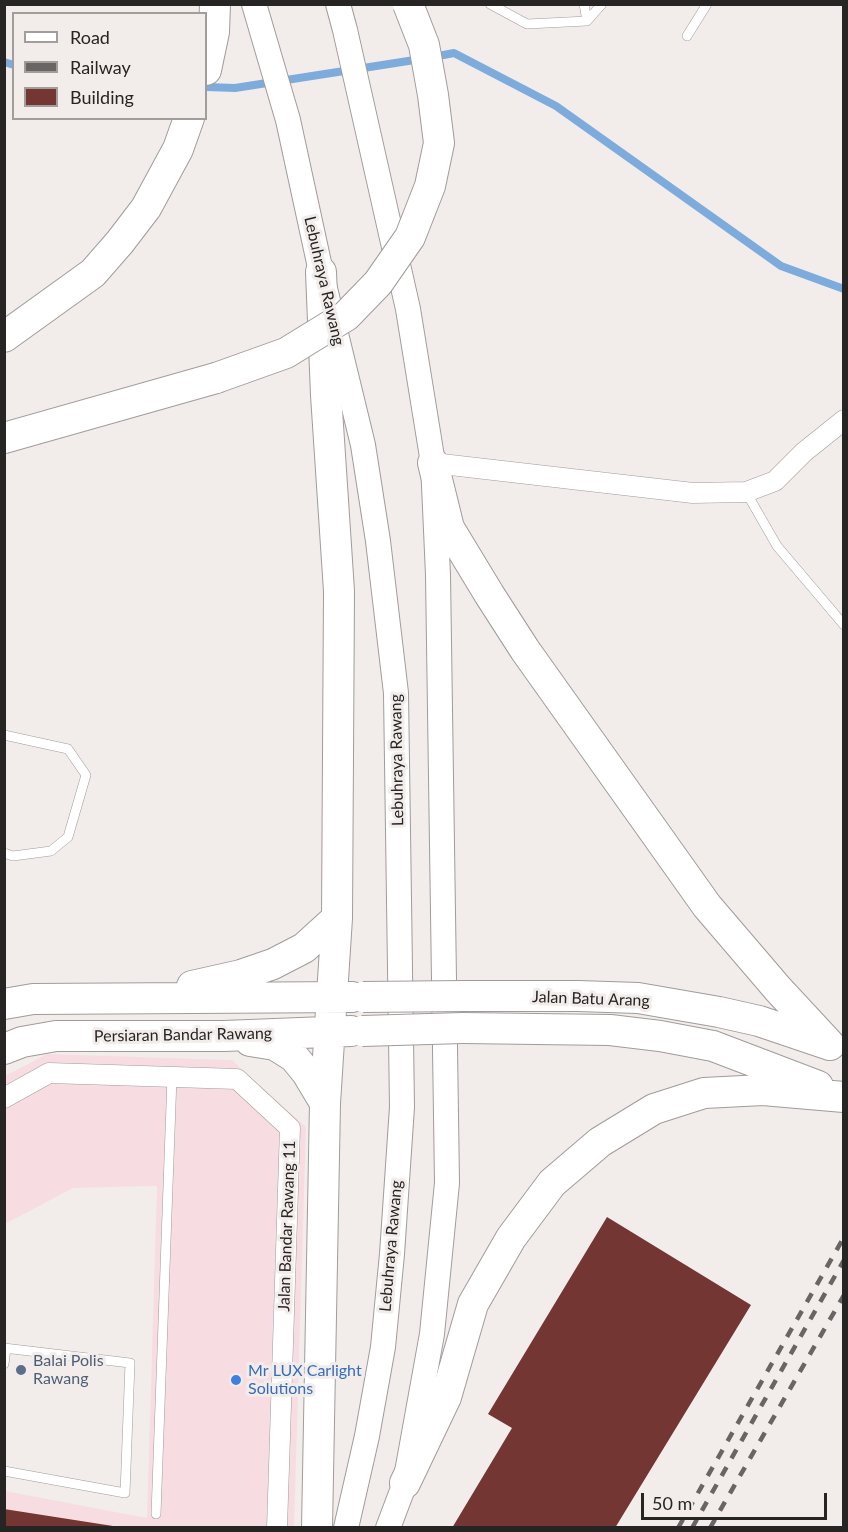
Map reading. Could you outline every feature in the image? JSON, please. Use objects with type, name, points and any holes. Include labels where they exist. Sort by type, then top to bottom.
[{"type":"main road","points":[[207,65],[214,32],[215,4]]},
{"type":"main road","points":[[4,438],[216,378],[286,353],[346,316],[378,283],[410,237],[430,186],[439,143],[434,95],[424,45],[408,4]]},
{"type":"main road","points":[[4,337],[93,273],[120,242],[146,208],[178,149],[188,120]]},
{"type":"main road","points":[[317,1527],[325,1103],[337,918],[339,591],[326,396],[321,272]]},
{"type":"main road","points":[[433,463],[449,528],[525,650],[707,906],[778,989],[837,1048]]},
{"type":"main road","points":[[142,998],[241,975],[273,964],[304,948],[337,918]]},
{"type":"main road","name":"Jalan Batu Arang","points":[[332,998],[464,996],[638,998],[759,1021],[837,1048]]},
{"type":"main road","points":[[4,1004],[33,999],[332,998]]},
{"type":"main road","name":"Persiaran Bandar Rawang","points":[[4,1049],[22,1042],[56,1036],[224,1036],[463,1028],[610,1030],[713,1046],[764,1064],[843,1097]]},
{"type":"main road","points":[[224,1036],[275,1045],[294,1058],[307,1073],[325,1103]]},
{"type":"main road","points":[[405,1483],[446,1397],[473,1304],[511,1238],[552,1183],[600,1142],[654,1109],[704,1094],[763,1090],[843,1097]]},
{"type":"street","name":"Lebuhraya Rawang","points":[[254,4],[288,120],[321,272],[363,445],[378,541],[396,693],[402,1107],[392,1254],[382,1347],[367,1436],[346,1527]]},
{"type":"street","points":[[338,4],[408,309],[433,463],[438,575],[447,1183],[432,1334],[405,1483],[388,1527]]},
{"type":"street","points":[[433,463],[693,493],[746,492],[775,481],[804,452],[843,420]]},
{"type":"street","name":"Jalan Bandar Rawang 11","points":[[4,1098],[49,1073],[237,1078],[290,1128],[277,1527]]},
{"type":"lane","points":[[490,4],[527,24],[587,21],[602,4]]},
{"type":"lane","points":[[584,4],[587,21]]},
{"type":"lane","points":[[687,36],[707,4]]},
{"type":"lane","points":[[746,492],[777,546],[843,625]]},
{"type":"lane","points":[[4,735],[68,749],[86,775],[68,837],[51,851],[14,856],[4,854]]},
{"type":"lane","points":[[156,1514],[172,1077]]},
{"type":"lane","points":[[4,1364],[5,1349],[130,1363],[125,1493],[4,1471]]},
{"type":"shaded area","points":[[47,1054],[232,1060],[306,1127],[294,1527],[5,1527],[5,1491],[147,1518],[157,1186],[73,1188],[5,1224],[5,1076]]},
{"type":"building","points":[[607,1217],[751,1305],[615,1528],[452,1528],[512,1428],[488,1414]]},
{"type":"building","points":[[4,1509],[113,1526],[113,1528],[4,1528]]},
{"type":"waterway","points":[[433,57],[454,53],[556,106],[781,266],[844,289]]},
{"type":"waterway","points":[[207,87],[235,88],[421,59]]},
{"type":"waterway","points":[[4,62],[12,64]]},
{"type":"railway","points":[[678,1528],[844,1237]]},
{"type":"railway","points":[[692,1528],[844,1260]]},
{"type":"railway","points":[[710,1528],[844,1295]]},
{"type":"place","name":"Balai Polis Rawang","points":[[21,1370]]},
{"type":"place","name":"Mr LUX Carlight Solutions","points":[[236,1380]]}]
